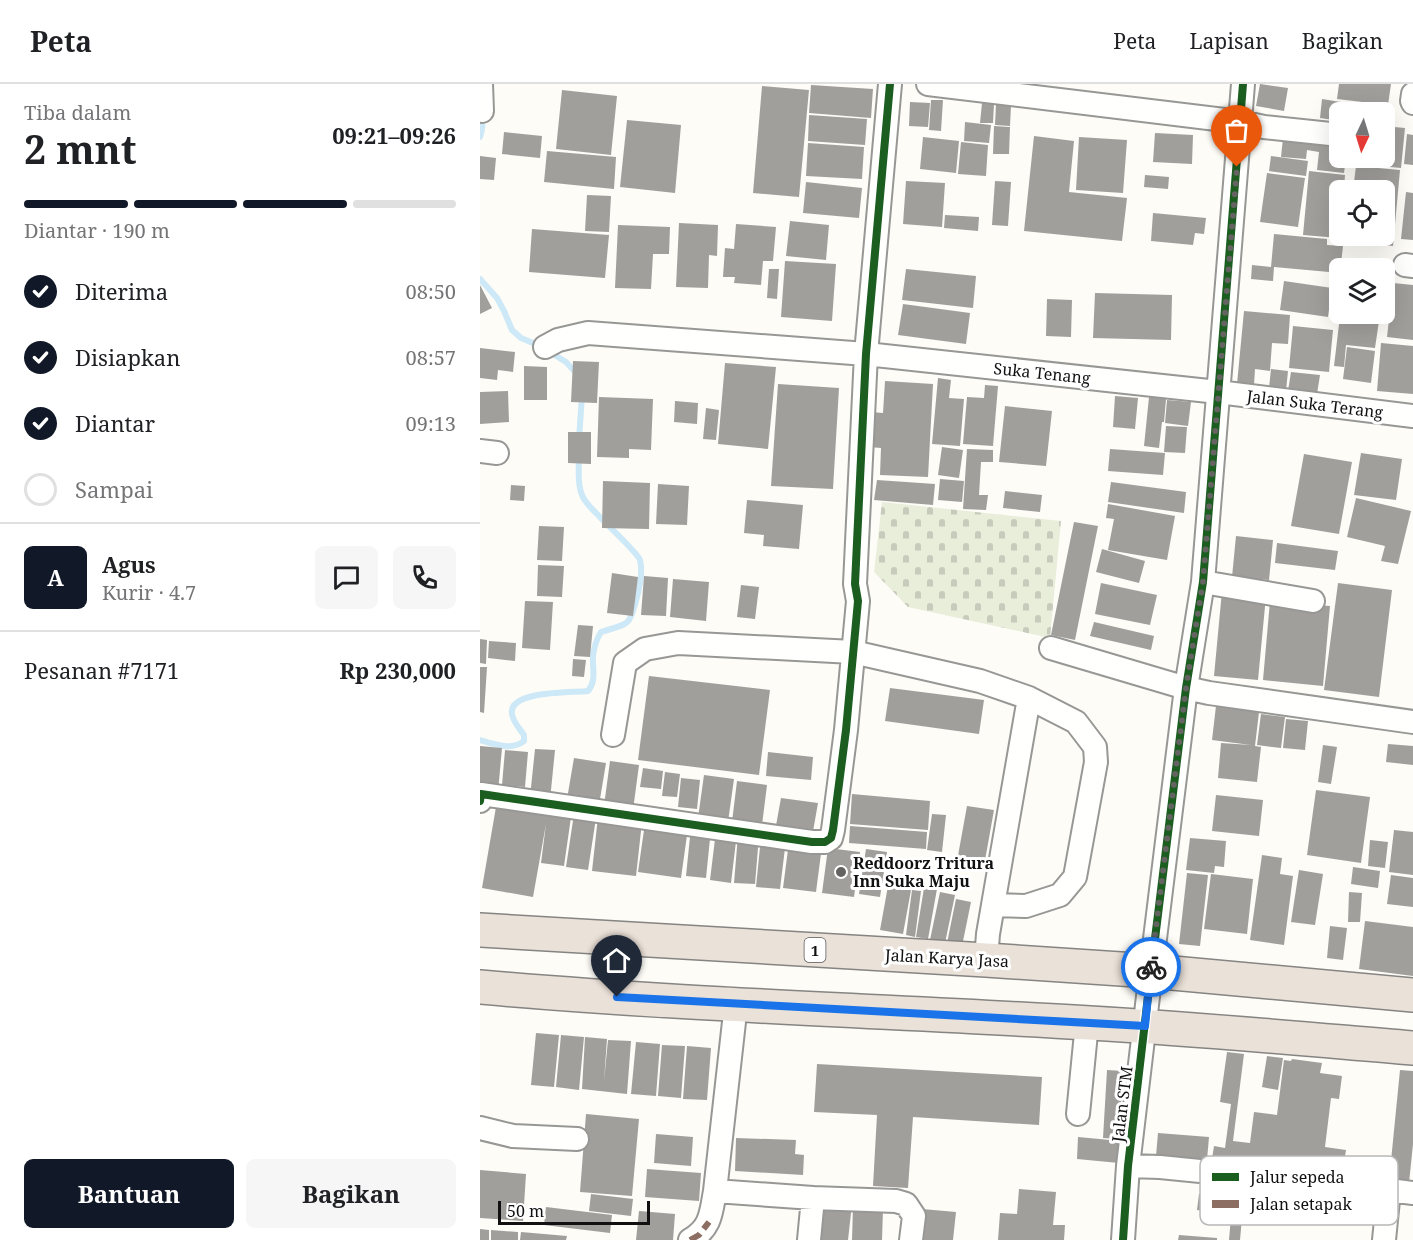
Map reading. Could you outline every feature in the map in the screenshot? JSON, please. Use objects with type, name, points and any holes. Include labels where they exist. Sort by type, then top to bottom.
[{"type":"highway","name":"Jalan Karya Jasa","points":[[480,930],[1151,971],[1413,995]]},
{"type":"highway","points":[[480,987],[546,993],[1145,1026],[1413,1048]]},
{"type":"street","points":[[481,84],[482,111]]},
{"type":"street","points":[[480,796],[812,842],[825,842],[831,838],[846,730],[858,601],[855,584],[866,354],[890,84]]},
{"type":"street","points":[[928,84],[1329,134]]},
{"type":"street","name":"Jalan STM","points":[[1123,1240],[1128,1166],[1151,971],[1186,688],[1203,582],[1243,84]]},
{"type":"street","points":[[1413,94],[1413,103]]},
{"type":"street","name":"Suka Tenang","points":[[545,347],[558,340],[588,333],[866,354],[1218,392]]},
{"type":"street","name":"Jalan Suka Terang","points":[[1218,392],[1413,416]]},
{"type":"street","points":[[1203,582],[1313,601]]},
{"type":"street","points":[[613,735],[625,663],[645,649],[678,643],[853,652],[980,681],[1029,698],[1076,722],[1095,747],[1096,762],[1075,877],[1060,895],[1026,906],[993,905]]},
{"type":"street","points":[[1051,648],[1209,693],[1413,722]]},
{"type":"street","points":[[986,960],[993,905],[1029,698]]},
{"type":"street","points":[[690,1240],[699,1235],[709,1222],[715,1191],[735,1004]]},
{"type":"street","points":[[1078,1114],[1087,1023]]},
{"type":"street","points":[[480,1128],[513,1136],[577,1139]]},
{"type":"street","points":[[1128,1166],[1200,1171]]},
{"type":"street","points":[[715,1191],[896,1201],[906,1204],[914,1216],[911,1240]]},
{"type":"street","points":[[1398,1191],[1413,1193]]},
{"type":"street","points":[[809,1240],[813,1198]]},
{"type":"street","points":[[1384,1240],[1386,1225]]},
{"type":"green space","points":[[882,502],[1061,521],[1050,638],[908,607],[874,572]]},
{"type":"building","points":[[1260,84],[1288,88],[1284,111],[1256,106]]},
{"type":"building","points":[[1339,84],[1391,84],[1388,102],[1337,99]]},
{"type":"building","points":[[811,85],[873,89],[871,118],[809,113]]},
{"type":"building","points":[[762,86],[809,90],[799,197],[753,193]]},
{"type":"building","points":[[562,90],[617,96],[611,155],[556,149]]},
{"type":"building","points":[[1322,99],[1341,102],[1329,102],[1329,119],[1320,118]]},
{"type":"building","points":[[931,100],[943,100],[941,131],[929,130]]},
{"type":"building","points":[[910,102],[930,103],[928,127],[909,126]]},
{"type":"building","points":[[982,103],[994,104],[993,123],[980,123]]},
{"type":"building","points":[[996,104],[1011,106],[1010,126],[995,125]]},
{"type":"building","points":[[809,115],[867,119],[865,145],[808,141]]},
{"type":"building","points":[[627,120],[681,125],[675,193],[620,187]]},
{"type":"building","points":[[965,122],[991,125],[989,143],[964,141]]},
{"type":"building","points":[[994,126],[1010,127],[1009,154],[993,154]]},
{"type":"building","points":[[1395,127],[1405,128],[1401,168],[1395,167]]},
{"type":"building","points":[[504,132],[542,136],[540,158],[502,154]]},
{"type":"building","points":[[1155,133],[1193,135],[1192,164],[1153,162]]},
{"type":"building","points":[[1407,134],[1413,135],[1413,165],[1404,164]]},
{"type":"building","points":[[1034,136],[1074,141],[1069,192],[1127,198],[1122,241],[1024,231]]},
{"type":"building","points":[[923,137],[959,141],[956,173],[920,169]]},
{"type":"building","points":[[1079,137],[1127,140],[1123,193],[1076,190]]},
{"type":"building","points":[[1283,138],[1329,140],[1329,168],[1345,168],[1344,173],[1317,170],[1319,152],[1307,150],[1306,159],[1281,157]]},
{"type":"building","points":[[961,142],[988,145],[986,176],[958,174]]},
{"type":"building","points":[[808,143],[864,147],[862,179],[806,176]]},
{"type":"building","points":[[547,151],[616,157],[614,189],[544,182]]},
{"type":"building","points":[[480,156],[496,158],[494,180],[480,179]]},
{"type":"building","points":[[1271,156],[1308,161],[1306,176],[1269,171]]},
{"type":"building","points":[[1356,168],[1400,170],[1395,224],[1395,180],[1354,180]]},
{"type":"building","points":[[1309,171],[1345,175],[1345,180],[1329,180],[1329,237],[1303,235]]},
{"type":"building","points":[[1267,173],[1305,178],[1298,227],[1260,222]]},
{"type":"building","points":[[1145,175],[1169,177],[1168,189],[1144,187]]},
{"type":"building","points":[[906,181],[945,183],[942,227],[903,224]]},
{"type":"building","points":[[995,181],[1011,182],[1008,226],[992,225]]},
{"type":"building","points":[[806,182],[862,188],[859,218],[803,213]]},
{"type":"building","points":[[1406,192],[1413,193],[1413,240],[1401,239]]},
{"type":"building","points":[[587,195],[611,196],[609,232],[585,231]]},
{"type":"building","points":[[1153,213],[1206,218],[1204,234],[1195,233],[1193,245],[1151,241]]},
{"type":"building","points":[[945,215],[979,217],[978,231],[944,228]]},
{"type":"building","points":[[790,221],[829,225],[826,260],[786,256]]},
{"type":"building","points":[[679,223],[718,225],[717,256],[709,255],[708,288],[676,287]]},
{"type":"building","points":[[736,224],[776,227],[773,261],[763,261],[761,285],[734,283],[735,277],[723,277],[725,248],[734,249]]},
{"type":"building","points":[[618,225],[670,227],[669,254],[653,254],[651,289],[615,288]]},
{"type":"building","points":[[532,229],[609,235],[605,278],[529,272]]},
{"type":"building","points":[[1274,234],[1327,239],[1329,246],[1343,246],[1342,258],[1329,258],[1329,272],[1274,267],[1273,281],[1251,279],[1252,265],[1271,267]]},
{"type":"building","points":[[785,261],[836,264],[832,321],[781,317]]},
{"type":"building","points":[[769,269],[779,269],[777,299],[767,298]]},
{"type":"building","points":[[906,269],[976,276],[973,308],[902,300]]},
{"type":"building","points":[[1284,281],[1329,288],[1328,317],[1280,310]]},
{"type":"building","points":[[1395,283],[1413,285],[1413,340],[1387,337],[1388,324],[1395,324]]},
{"type":"building","points":[[480,285],[492,308],[480,314]]},
{"type":"building","points":[[1095,293],[1172,295],[1171,340],[1093,338]]},
{"type":"building","points":[[1047,299],[1072,300],[1071,337],[1046,336]]},
{"type":"building","points":[[903,304],[970,313],[966,344],[898,335]]},
{"type":"building","points":[[1244,311],[1290,315],[1288,344],[1272,343],[1270,371],[1255,369],[1254,385],[1237,384]]},
{"type":"building","points":[[1339,324],[1379,324],[1375,348],[1346,345],[1344,367],[1334,366]]},
{"type":"building","points":[[1293,326],[1333,330],[1329,372],[1289,368]]},
{"type":"building","points":[[1381,343],[1413,346],[1413,394],[1377,391]]},
{"type":"building","points":[[1347,347],[1375,351],[1371,383],[1343,379]]},
{"type":"building","points":[[480,348],[515,352],[513,372],[498,370],[497,380],[480,378]]},
{"type":"building","points":[[573,361],[599,362],[597,403],[571,402]]},
{"type":"building","points":[[725,363],[776,367],[768,449],[718,444]]},
{"type":"building","points":[[524,366],[547,367],[547,400],[524,400]]},
{"type":"building","points":[[1271,369],[1288,371],[1286,391],[1269,388]]},
{"type":"building","points":[[1291,372],[1320,375],[1317,394],[1288,391]]},
{"type":"building","points":[[938,378],[951,380],[949,398],[964,399],[960,446],[932,444]]},
{"type":"building","points":[[885,381],[933,384],[928,477],[880,475],[881,448],[869,447],[871,412],[883,413]]},
{"type":"building","points":[[778,384],[839,388],[833,489],[771,486]]},
{"type":"building","points":[[985,385],[998,386],[993,446],[963,444],[967,397],[984,398]]},
{"type":"building","points":[[508,391],[509,422],[480,424],[480,392]]},
{"type":"building","points":[[1115,396],[1138,398],[1135,429],[1113,427]]},
{"type":"building","points":[[599,397],[653,399],[651,450],[629,449],[629,458],[597,457]]},
{"type":"building","points":[[1149,397],[1166,399],[1159,448],[1144,446]]},
{"type":"building","points":[[1167,400],[1191,402],[1188,426],[1165,423]]},
{"type":"building","points":[[675,401],[698,403],[697,424],[674,422]]},
{"type":"building","points":[[1005,406],[1052,411],[1046,466],[999,462]]},
{"type":"building","points":[[706,408],[719,410],[716,440],[703,439]]},
{"type":"building","points":[[1166,426],[1187,427],[1185,453],[1164,452]]},
{"type":"building","points":[[568,432],[591,432],[591,464],[568,463]]},
{"type":"building","points":[[942,447],[963,450],[959,478],[938,475]]},
{"type":"building","points":[[967,449],[993,450],[993,462],[981,462],[979,495],[988,495],[986,510],[963,509]]},
{"type":"building","points":[[1110,449],[1165,453],[1163,475],[1108,471]]},
{"type":"building","points":[[1361,453],[1402,459],[1396,500],[1354,495]]},
{"type":"building","points":[[1304,454],[1352,462],[1339,534],[1291,526]]},
{"type":"building","points":[[940,479],[964,481],[962,502],[938,500]]},
{"type":"building","points":[[877,480],[935,484],[933,505],[874,500]]},
{"type":"building","points":[[603,481],[650,483],[649,529],[602,528]]},
{"type":"building","points":[[1111,482],[1186,492],[1184,513],[1108,502]]},
{"type":"building","points":[[658,484],[689,486],[687,525],[656,524]]},
{"type":"building","points":[[511,485],[525,486],[524,501],[510,500]]},
{"type":"building","points":[[1005,491],[1042,495],[1040,512],[1003,508]]},
{"type":"building","points":[[1356,498],[1411,511],[1398,564],[1381,561],[1385,546],[1347,537]]},
{"type":"building","points":[[747,500],[803,505],[799,549],[763,546],[764,535],[744,533]]},
{"type":"building","points":[[1108,504],[1175,516],[1167,560],[1108,550],[1114,519],[1106,518]]},
{"type":"building","points":[[1074,522],[1098,526],[1075,640],[1051,635]]},
{"type":"building","points":[[539,526],[564,527],[562,561],[537,560]]},
{"type":"building","points":[[1236,536],[1273,540],[1269,580],[1232,577]]},
{"type":"building","points":[[1277,543],[1338,551],[1335,570],[1275,563]]},
{"type":"building","points":[[1102,549],[1145,561],[1139,583],[1096,572]]},
{"type":"building","points":[[538,565],[564,566],[562,597],[537,596]]},
{"type":"building","points":[[612,573],[638,577],[633,616],[607,613]]},
{"type":"building","points":[[644,576],[668,578],[666,616],[641,615]]},
{"type":"building","points":[[673,579],[709,582],[706,621],[670,617]]},
{"type":"building","points":[[1101,583],[1157,595],[1150,625],[1095,614]]},
{"type":"building","points":[[1338,583],[1392,590],[1379,697],[1324,690]]},
{"type":"building","points":[[741,585],[759,587],[755,619],[737,617]]},
{"type":"building","points":[[1222,591],[1266,596],[1258,680],[1214,676]]},
{"type":"building","points":[[525,601],[553,602],[550,650],[522,648]]},
{"type":"building","points":[[1270,601],[1330,606],[1323,686],[1263,680]]},
{"type":"building","points":[[1094,622],[1154,636],[1151,650],[1090,636]]},
{"type":"building","points":[[578,625],[593,626],[590,657],[574,656]]},
{"type":"building","points":[[480,639],[487,640],[486,664],[480,663]]},
{"type":"building","points":[[489,641],[516,643],[515,661],[488,658]]},
{"type":"building","points":[[573,659],[586,660],[584,677],[572,676]]},
{"type":"building","points":[[480,667],[487,667],[484,713],[480,712]]},
{"type":"building","points":[[649,676],[770,690],[759,775],[638,760]]},
{"type":"building","points":[[890,688],[984,700],[979,734],[885,721]]},
{"type":"building","points":[[1216,706],[1259,712],[1255,746],[1261,747],[1257,782],[1218,778],[1221,743],[1251,745],[1212,740]]},
{"type":"building","points":[[1261,714],[1285,717],[1281,748],[1257,745]]},
{"type":"building","points":[[1286,719],[1308,721],[1305,750],[1283,748]]},
{"type":"building","points":[[1388,744],[1413,746],[1413,765],[1386,762]]},
{"type":"building","points":[[1323,745],[1337,747],[1331,784],[1318,782]]},
{"type":"building","points":[[480,746],[502,748],[498,792],[480,790]]},
{"type":"building","points":[[535,749],[555,750],[550,800],[530,797]]},
{"type":"building","points":[[505,750],[528,752],[525,787],[502,785]]},
{"type":"building","points":[[768,752],[813,757],[811,780],[766,776]]},
{"type":"building","points":[[574,758],[606,763],[599,805],[567,799]]},
{"type":"building","points":[[610,761],[639,765],[633,810],[604,806]]},
{"type":"building","points":[[643,768],[663,771],[661,789],[640,787]]},
{"type":"building","points":[[665,772],[680,774],[677,797],[662,796]]},
{"type":"building","points":[[704,775],[734,779],[727,829],[697,825]]},
{"type":"building","points":[[681,778],[700,780],[697,809],[678,807]]},
{"type":"building","points":[[737,781],[767,785],[762,825],[732,822]]},
{"type":"building","points":[[1316,790],[1370,797],[1361,863],[1307,855]]},
{"type":"building","points":[[852,794],[930,801],[928,830],[850,824]]},
{"type":"building","points":[[1216,795],[1263,800],[1259,836],[1212,831]]},
{"type":"building","points":[[781,798],[818,803],[812,837],[775,831]]},
{"type":"building","points":[[967,806],[994,810],[984,866],[957,861]]},
{"type":"building","points":[[496,807],[548,816],[548,814],[571,817],[564,866],[541,863],[546,824],[533,897],[482,888]]},
{"type":"building","points":[[574,814],[596,818],[588,870],[566,867]]},
{"type":"building","points":[[932,814],[946,815],[942,852],[927,850]]},
{"type":"building","points":[[598,817],[642,822],[636,876],[592,871]]},
{"type":"building","points":[[645,823],[688,828],[681,878],[638,872]]},
{"type":"building","points":[[850,826],[927,832],[926,849],[849,843]]},
{"type":"building","points":[[691,827],[711,829],[706,878],[686,876]]},
{"type":"building","points":[[1394,830],[1413,832],[1413,875],[1389,872]]},
{"type":"building","points":[[716,831],[737,833],[731,883],[710,880]]},
{"type":"building","points":[[738,835],[759,836],[755,884],[734,883]]},
{"type":"building","points":[[761,837],[786,840],[780,889],[756,887]]},
{"type":"building","points":[[1190,838],[1226,841],[1224,867],[1215,866],[1214,873],[1186,870]]},
{"type":"building","points":[[1370,840],[1388,842],[1385,868],[1368,866]]},
{"type":"building","points":[[789,842],[822,846],[816,892],[783,888]]},
{"type":"building","name":"Reddoorz Tritura Inn Suka Maju","points":[[828,848],[860,852],[854,897],[822,893]]},
{"type":"building","points":[[866,849],[887,852],[880,897],[859,894]]},
{"type":"building","points":[[1262,855],[1282,858],[1280,874],[1293,876],[1284,945],[1250,940]]},
{"type":"building","points":[[1353,867],[1380,871],[1378,888],[1351,884]]},
{"type":"building","points":[[1299,870],[1323,874],[1315,925],[1291,922]]},
{"type":"building","points":[[1187,873],[1208,875],[1200,946],[1179,944]]},
{"type":"building","points":[[1211,874],[1253,879],[1247,934],[1204,929]]},
{"type":"building","points":[[1391,875],[1413,878],[1413,907],[1387,904]]},
{"type":"building","points":[[888,886],[911,890],[903,934],[880,930]]},
{"type":"building","points":[[924,888],[937,889],[928,939],[916,937]]},
{"type":"building","points":[[912,890],[921,891],[915,937],[906,935]]},
{"type":"building","points":[[940,892],[955,895],[945,943],[930,940]]},
{"type":"building","points":[[1349,892],[1362,893],[1360,922],[1348,922]]},
{"type":"building","points":[[956,899],[971,902],[962,946],[947,943]]},
{"type":"building","points":[[1365,921],[1413,927],[1413,976],[1359,969]]},
{"type":"building","points":[[1330,926],[1347,928],[1343,960],[1327,958]]},
{"type":"building","points":[[536,1033],[559,1035],[554,1087],[531,1085]]},
{"type":"building","points":[[561,1035],[584,1037],[579,1090],[556,1087]]},
{"type":"building","points":[[585,1037],[607,1039],[604,1081],[608,1040],[631,1041],[627,1094],[582,1089]]},
{"type":"building","points":[[636,1042],[660,1044],[656,1096],[631,1094]]},
{"type":"building","points":[[662,1045],[685,1046],[681,1098],[658,1096]]},
{"type":"building","points":[[687,1046],[711,1048],[707,1100],[683,1099]]},
{"type":"building","points":[[1227,1052],[1244,1054],[1233,1141],[1250,1143],[1254,1112],[1277,1115],[1284,1060],[1322,1063],[1320,1073],[1342,1076],[1339,1099],[1331,1098],[1325,1147],[1346,1150],[1345,1156],[1212,1156],[1214,1146],[1225,1148],[1231,1104],[1220,1102]]},
{"type":"building","points":[[1267,1056],[1283,1058],[1278,1090],[1262,1087]]},
{"type":"building","points":[[817,1064],[1042,1077],[1039,1125],[913,1117],[908,1188],[873,1186],[877,1115],[814,1112]]},
{"type":"building","points":[[1107,1070],[1123,1071],[1119,1139],[1103,1138]]},
{"type":"building","points":[[1400,1070],[1413,1071],[1413,1144],[1409,1183],[1398,1182],[1398,1156],[1391,1156]]},
{"type":"building","points":[[586,1114],[639,1119],[632,1196],[580,1192]]},
{"type":"building","points":[[1158,1133],[1209,1137],[1207,1156],[1200,1156],[1200,1159],[1156,1156]]},
{"type":"building","points":[[656,1134],[693,1137],[691,1166],[654,1163]]},
{"type":"building","points":[[1078,1137],[1121,1141],[1119,1163],[1077,1159]]},
{"type":"building","points":[[736,1138],[796,1140],[795,1154],[804,1155],[803,1175],[735,1171]]},
{"type":"building","points":[[647,1169],[701,1173],[699,1201],[645,1197]]},
{"type":"building","points":[[480,1170],[526,1174],[523,1221],[480,1218]]},
{"type":"building","points":[[1019,1189],[1056,1192],[1053,1225],[1065,1225],[1064,1240],[998,1240],[1000,1213],[1017,1214]]},
{"type":"building","points":[[591,1194],[633,1199],[631,1216],[589,1211]]},
{"type":"building","points":[[1199,1194],[1200,1194],[1200,1210],[1197,1210]]},
{"type":"building","points":[[824,1201],[852,1204],[848,1240],[820,1240]]},
{"type":"building","points":[[546,1207],[612,1215],[610,1233],[544,1225]]},
{"type":"building","points":[[853,1207],[883,1209],[882,1240],[852,1240]]},
{"type":"building","points":[[922,1209],[956,1212],[953,1240],[920,1240]]},
{"type":"building","points":[[639,1211],[675,1214],[673,1240],[636,1240]]},
{"type":"building","points":[[1230,1225],[1241,1225],[1240,1240],[1229,1240]]},
{"type":"building","points":[[480,1229],[489,1230],[489,1240],[480,1240]]},
{"type":"building","points":[[491,1230],[518,1232],[518,1240],[491,1240]]},
{"type":"building","points":[[521,1232],[567,1236],[566,1240],[520,1240]]},
{"type":"building","points":[[1179,1235],[1217,1238],[1217,1240],[1178,1240]]},
{"type":"waterway","points":[[480,117],[482,125],[480,137]]},
{"type":"waterway","points":[[480,279],[497,298],[512,330],[521,338],[540,346],[566,362],[577,374]]},
{"type":"waterway","points":[[579,439],[582,395]]},
{"type":"waterway","points":[[480,740],[502,746],[519,744],[524,741],[524,735],[515,723],[512,714],[513,706],[520,701],[542,694],[588,691],[594,674],[593,653],[599,635],[601,632],[623,625],[632,614],[640,584],[640,560],[583,498],[580,491],[579,458]]},
{"type":"marked path","points":[[690,1240],[699,1235],[709,1222]]},
{"type":"cycle path","points":[[480,801],[481,794],[812,842],[825,842],[831,838],[846,730],[858,601],[855,584],[866,354],[890,84]]},
{"type":"cycle path","points":[[1123,1240],[1128,1166],[1151,971],[1186,688],[1203,582],[1243,84]]},
{"type":"way so far","points":[[1151,967],[1186,688],[1203,582],[1237,167]]},
{"type":"place","name":"Reddoorz Tritura Inn Suka Maju","points":[[841,872]]},
{"type":"route","points":[[617,997],[1145,1026],[1151,967]]}]
